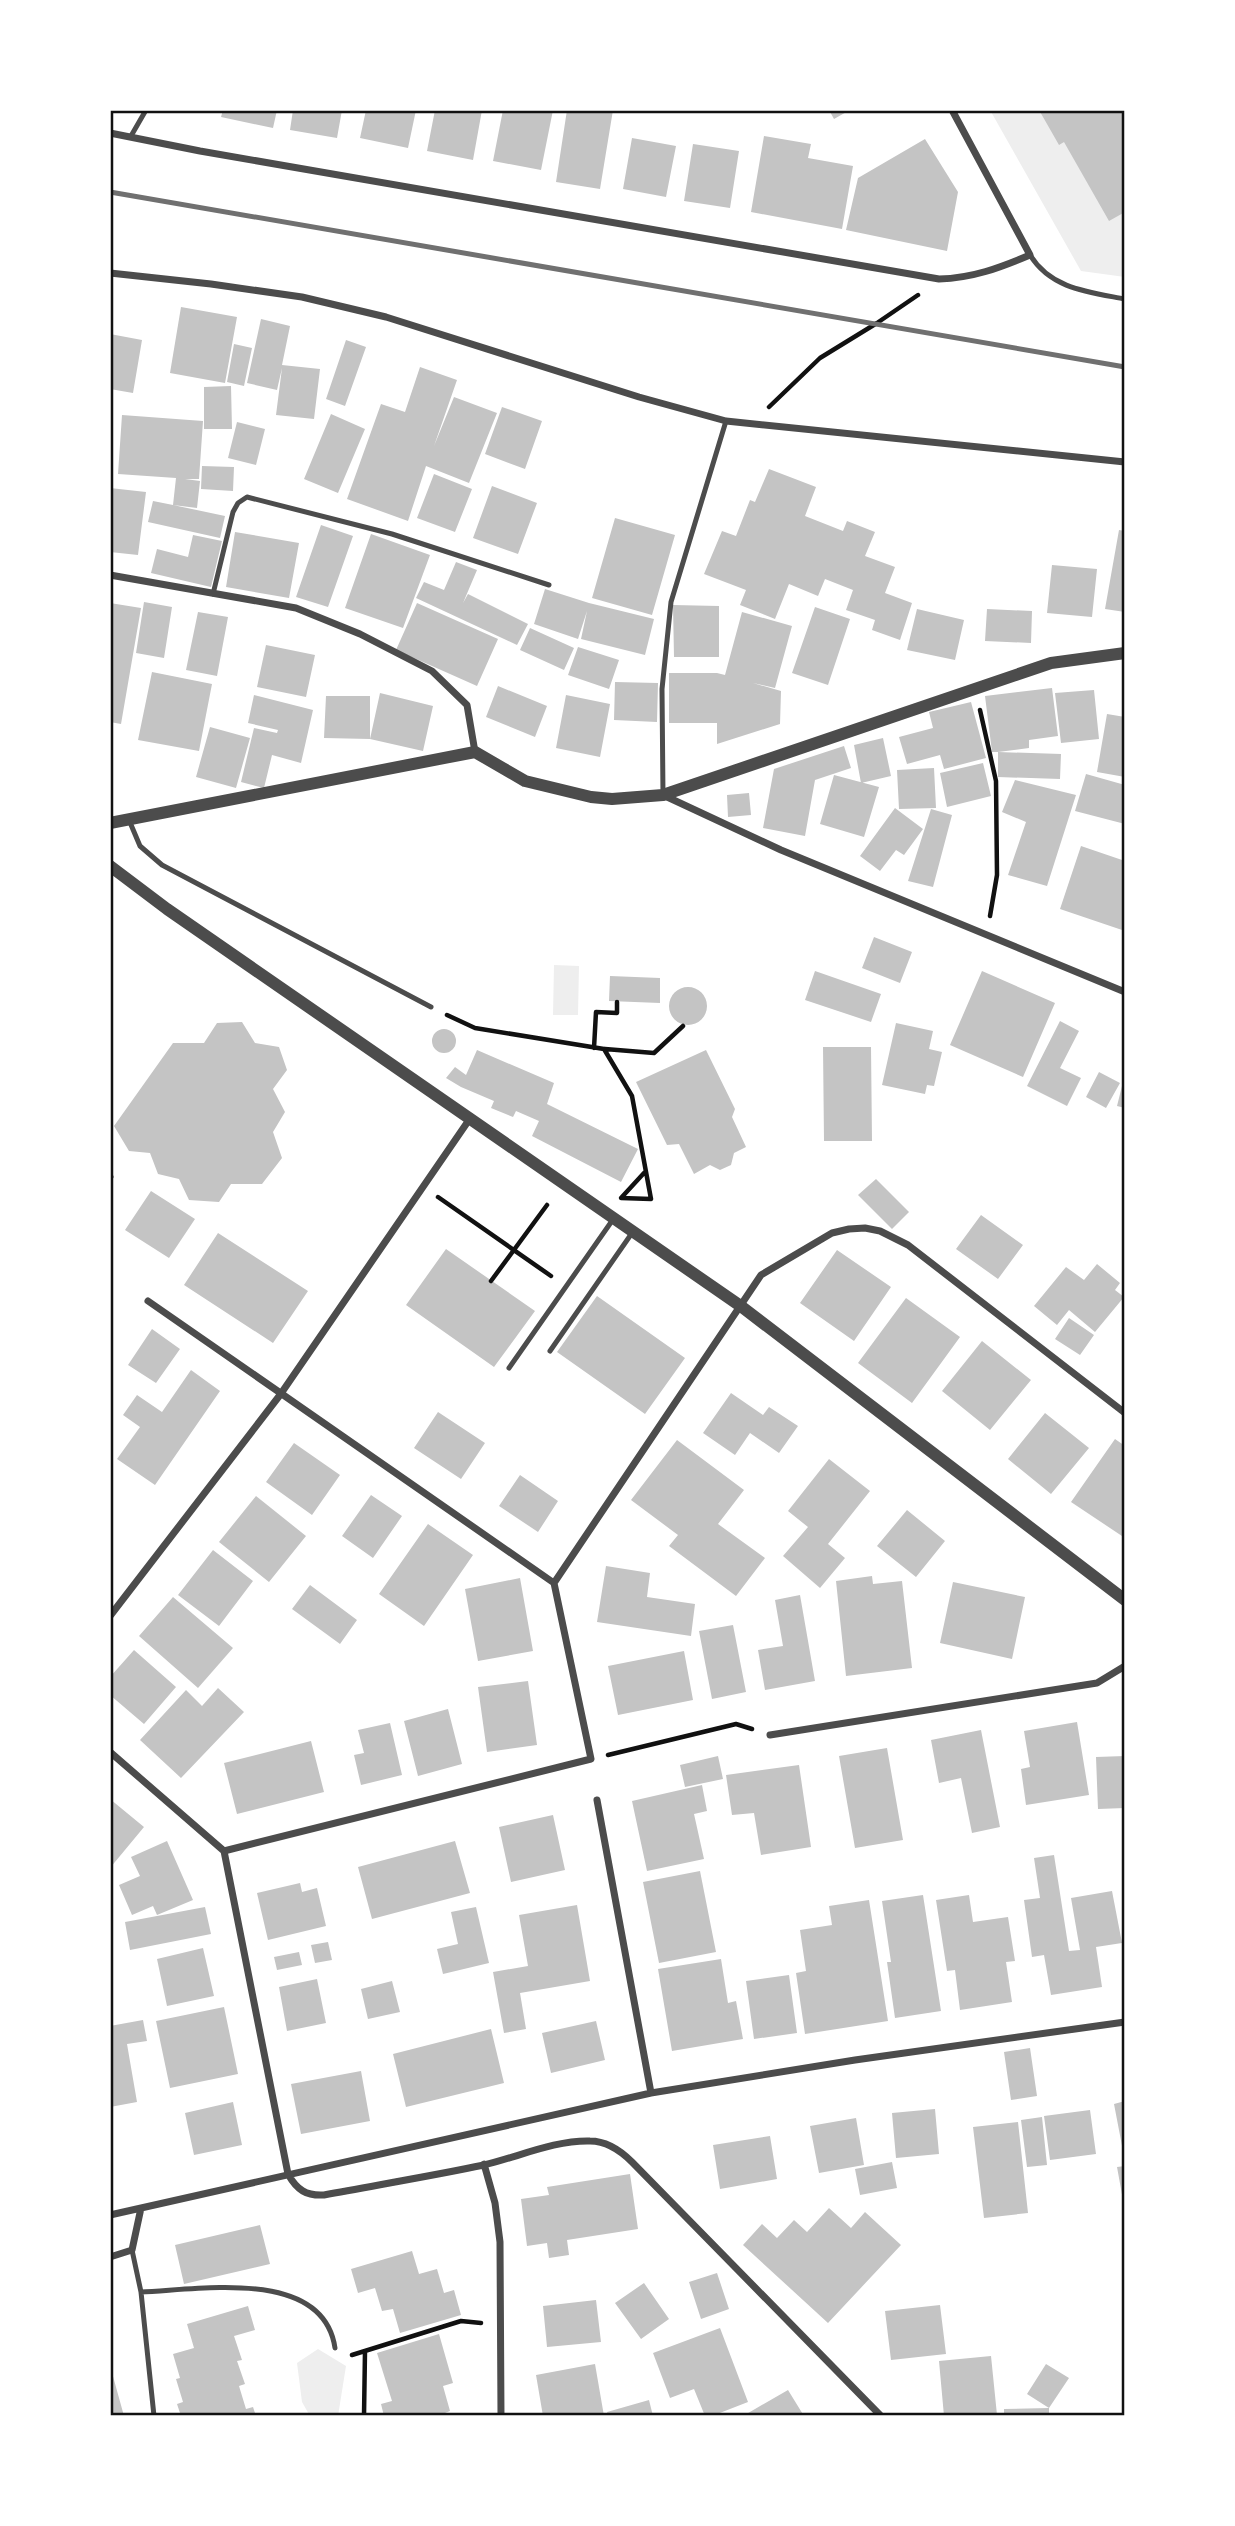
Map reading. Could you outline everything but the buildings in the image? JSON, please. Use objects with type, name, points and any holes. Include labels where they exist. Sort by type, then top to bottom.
[{"type":"street","points":[[110,133],[200,151],[939,279],[963,278],[992,272],[1030,256],[952,110]]},
{"type":"street","points":[[110,273],[302,297],[386,317],[639,397],[726,421],[1125,463]]},
{"type":"street","points":[[110,575],[296,608],[360,634],[432,671],[467,705],[475,752]]},
{"type":"street","points":[[110,823],[475,752],[525,781],[591,797],[612,799],[663,795],[1051,663],[1125,653]]},
{"type":"street","points":[[663,795],[781,850],[1125,992]]},
{"type":"street","points":[[110,866],[166,909],[471,1117],[741,1307],[1125,1600]]},
{"type":"street","points":[[110,1616],[280,1395],[471,1117]]},
{"type":"street","points":[[554,1583],[761,1275],[832,1233],[857,1229],[880,1231],[908,1245],[1125,1413]]},
{"type":"street","points":[[148,1301],[554,1583],[591,1759],[224,1851]]},
{"type":"street","points":[[770,1735],[1097,1683],[1125,1666]]},
{"type":"street","points":[[110,1752],[224,1851],[288,2174],[300,2191],[309,2196],[324,2195],[484,2164],[575,2141],[606,2144],[623,2153],[881,2416]]},
{"type":"street","points":[[597,1800],[651,2094]]},
{"type":"street","points":[[110,2215],[651,2094],[855,2060],[1125,2022]]},
{"type":"street","points":[[484,2164],[495,2203],[500,2242],[501,2416]]},
{"type":"street","points":[[110,2257],[132,2250],[141,2208]]},
{"type":"lane","points":[[131,136],[146,110]]},
{"type":"lane","points":[[1030,256],[1038,268],[1064,286],[1125,299]]},
{"type":"lane","points":[[663,795],[662,689],[671,602],[726,421]]},
{"type":"lane","points":[[213,594],[233,512],[238,503],[247,497],[392,534],[549,585]]},
{"type":"lane","points":[[129,820],[140,846],[162,865],[431,1007]]},
{"type":"lane","points":[[509,1368],[614,1218]]},
{"type":"lane","points":[[550,1351],[633,1232]]},
{"type":"lane","points":[[132,2250],[141,2292],[154,2416]]},
{"type":"lane","points":[[141,2292],[256,2288],[278,2291],[303,2302],[319,2315],[333,2333],[335,2348]]},
{"type":"path","points":[[726,421],[760,415],[820,358],[877,323],[939,279]]},
{"type":"path","points":[[975,688],[996,781],[997,875],[987,934]]},
{"type":"path","points":[[594,1048],[596,1012],[617,1013],[617,1002]]},
{"type":"path","points":[[431,1007],[475,1028],[594,1048],[654,1053],[683,1026]]},
{"type":"path","points":[[604,1049],[632,1096],[644,1173],[651,1199],[621,1198],[644,1173]]},
{"type":"path","points":[[423,1186],[565,1286]]},
{"type":"path","points":[[491,1281],[547,1205]]},
{"type":"path","points":[[591,1759],[736,1724],[770,1735]]},
{"type":"path","points":[[364,2416],[365,2351],[461,2321]]},
{"type":"shaded area","points":[[990,110],[1125,110],[1125,277],[1081,271]]},
{"type":"shaded area","points":[[554,965],[579,966],[578,1015],[553,1015]]},
{"type":"shaded area","points":[[318,2349],[346,2366],[338,2416],[310,2416],[302,2402],[297,2363]]},
{"type":"railway","points":[[110,192],[1125,367]]}]
